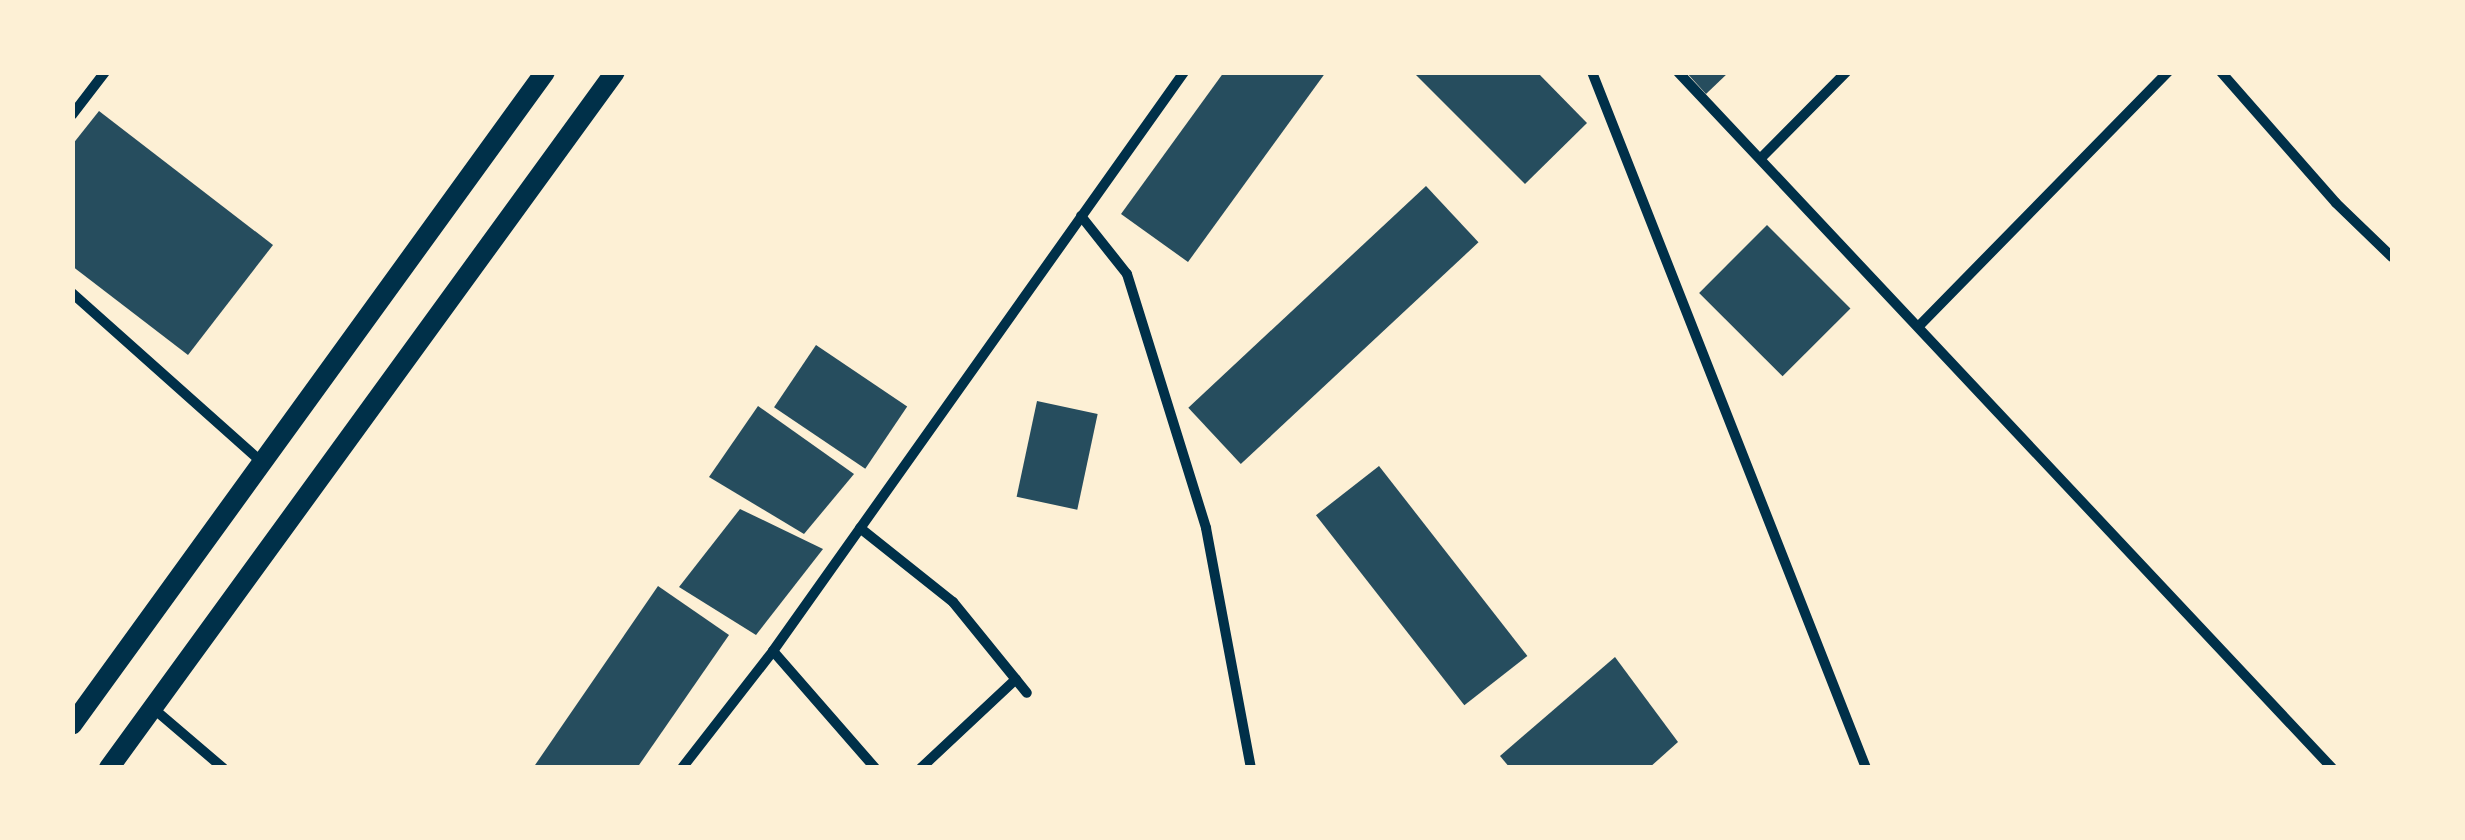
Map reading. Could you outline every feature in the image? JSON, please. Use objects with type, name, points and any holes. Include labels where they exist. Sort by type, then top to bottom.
[{"type":"main road","points":[[72,725],[545,72]]},
{"type":"main road","points":[[109,768],[615,72]]},
{"type":"street","points":[[72,116],[105,72]]},
{"type":"street","points":[[682,768],[773,651],[1184,72]]},
{"type":"street","points":[[1592,72],[1866,768]]},
{"type":"street","points":[[1678,72],[1762,157],[2332,768]]},
{"type":"street","points":[[1762,157],[1846,72]]},
{"type":"street","points":[[1919,326],[2168,72]]},
{"type":"street","points":[[2221,72],[2336,202],[2392,257]]},
{"type":"street","points":[[1081,216],[1127,274],[1192,482],[1206,528],[1251,768]]},
{"type":"street","points":[[72,293],[264,463]]},
{"type":"street","points":[[860,528],[953,602],[1027,693]]},
{"type":"street","points":[[773,651],[874,768]]},
{"type":"street","points":[[921,768],[1016,679]]},
{"type":"street","points":[[154,708],[223,768]]},
{"type":"building","points":[[1224,72],[1326,72],[1188,262],[1121,214]]},
{"type":"building","points":[[1413,72],[1537,72],[1587,123],[1525,184]]},
{"type":"building","points":[[1686,72],[1729,72],[1706,94]]},
{"type":"building","points":[[99,111],[273,245],[188,355],[72,266],[72,145]]},
{"type":"building","points":[[1426,186],[1479,242],[1241,464],[1188,408]]},
{"type":"building","points":[[1767,225],[1850,308],[1783,376],[1699,293]]},
{"type":"building","points":[[816,345],[907,407],[865,469],[774,407]]},
{"type":"building","points":[[1037,401],[1098,414],[1077,510],[1017,497]]},
{"type":"building","points":[[758,406],[854,474],[804,534],[709,477]]},
{"type":"building","points":[[1379,466],[1527,656],[1464,705],[1316,515]]},
{"type":"building","points":[[740,509],[823,549],[756,635],[679,587]]},
{"type":"building","points":[[658,586],[729,635],[637,768],[533,768]]},
{"type":"building","points":[[1615,657],[1678,742],[1649,768],[1510,768],[1500,756]]}]
